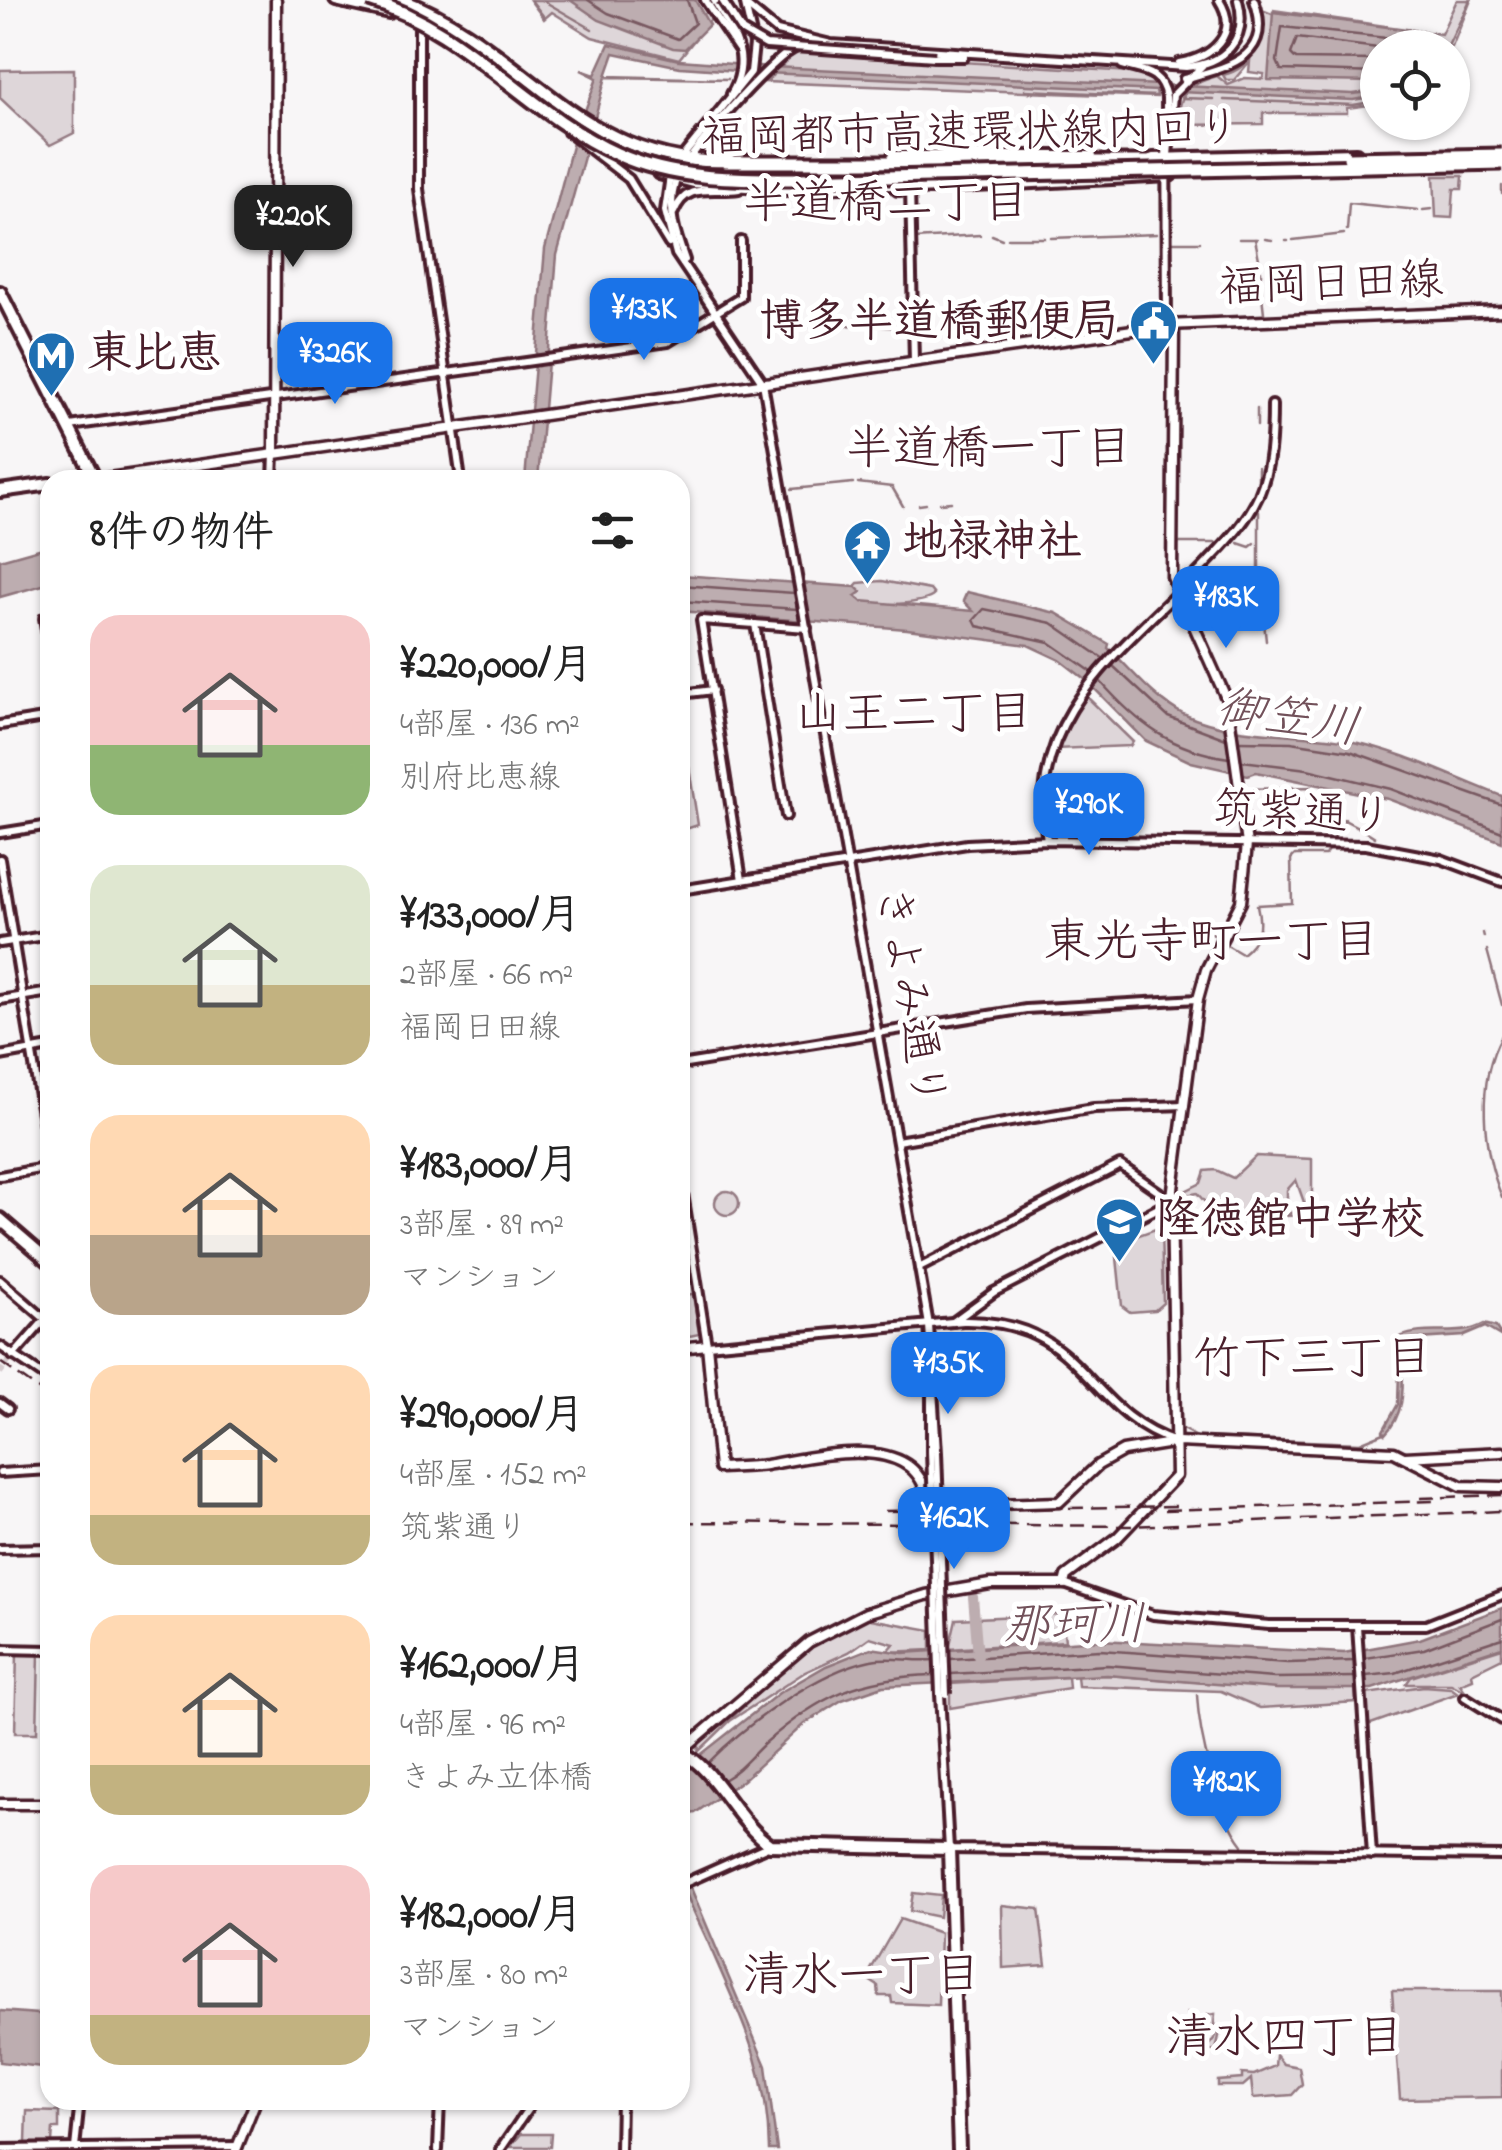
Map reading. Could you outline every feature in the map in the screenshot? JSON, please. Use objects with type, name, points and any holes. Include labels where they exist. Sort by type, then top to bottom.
[{"type":"highway","points":[[336,0],[419,25],[491,71],[586,145],[673,177],[754,176],[921,163],[940,158],[1165,161]]},
{"type":"highway","name":"福岡都市高速環状線内回り","points":[[369,0],[446,34],[568,126],[616,154],[686,174],[754,176]]},
{"type":"highway","points":[[393,0],[460,34],[563,114],[620,147],[687,167],[795,182],[910,188],[1502,164]]},
{"type":"highway","points":[[402,0],[462,32],[592,127],[630,144],[685,159],[726,162],[1049,154],[1165,161]]},
{"type":"highway","points":[[726,162],[754,176],[795,182],[1165,161],[1502,152]]},
{"type":"highway","name":"福岡都市高速環状線内回り","points":[[795,182],[1100,171],[1502,164]]},
{"type":"highway","points":[[0,292],[90,470]]},
{"type":"highway","points":[[0,307],[90,470]]},
{"type":"highway","points":[[0,491],[40,485]]},
{"type":"highway","points":[[0,1220],[40,1254]]},
{"type":"highway","points":[[690,1760],[770,1845],[948,1849],[959,2150]]},
{"type":"main road","points":[[274,453],[276,0]]},
{"type":"main road","name":"福岡日田線","points":[[152,470],[1167,325],[1502,311]]},
{"type":"main road","points":[[690,1746],[809,1642],[866,1613],[926,1595],[990,1584],[1064,1584],[1066,1576],[1106,1548],[1176,1476],[1172,1200],[1198,999],[1206,970],[1241,902],[1247,844],[1232,721],[1223,686],[1178,593],[1169,540],[1174,331],[1167,325]]},
{"type":"main road","points":[[690,1347],[707,1345],[719,1468],[766,1465],[823,1451],[877,1454],[906,1465],[927,1488],[928,1506],[1059,1502],[1089,1472],[1123,1451],[1178,1442],[1394,1452],[1461,1486],[1502,1487]]},
{"type":"main road","points":[[1405,1457],[1502,1452]]},
{"type":"main road","points":[[0,1804],[40,1804]]},
{"type":"main road","points":[[237,2148],[252,2110]]},
{"type":"street","points":[[706,0],[741,52]]},
{"type":"street","points":[[714,0],[741,52],[740,77],[728,100]]},
{"type":"street","points":[[722,0],[742,30],[766,45],[935,58],[990,56]]},
{"type":"street","points":[[744,0],[768,27],[831,44],[1203,66]]},
{"type":"street","points":[[676,254],[666,218],[673,177],[748,77],[754,60],[744,0]]},
{"type":"street","points":[[1169,66],[1205,57],[1220,45],[1227,27],[1220,0]]},
{"type":"street","points":[[1165,161],[1174,95],[1184,79],[1226,53],[1241,26],[1238,0]]},
{"type":"street","points":[[1184,79],[1225,69],[1245,57],[1258,30],[1254,0]]},
{"type":"street","points":[[419,25],[419,189],[458,470]]},
{"type":"street","points":[[685,159],[776,58],[796,48],[831,44]]},
{"type":"street","points":[[1111,62],[1152,72],[1161,80],[1166,98],[1167,325]]},
{"type":"street","points":[[586,145],[629,179],[763,383]]},
{"type":"street","points":[[671,212],[693,190],[754,176]]},
{"type":"street","points":[[673,177],[671,212],[687,266]]},
{"type":"street","points":[[910,188],[914,361]]},
{"type":"street","points":[[70,426],[668,342],[741,297],[741,241]]},
{"type":"street","name":"きよみ通り","points":[[763,383],[929,1326],[948,1849]]},
{"type":"street","points":[[1047,840],[1042,802],[1062,719],[1086,687],[1237,532],[1258,497],[1269,463],[1272,405]]},
{"type":"street","points":[[273,470],[274,453]]},
{"type":"street","points":[[742,880],[701,620],[806,628]]},
{"type":"street","points":[[755,624],[786,816]]},
{"type":"street","points":[[690,693],[712,690]]},
{"type":"street","points":[[0,725],[40,719]]},
{"type":"street","points":[[0,833],[40,827]]},
{"type":"street","name":"筑紫通り","points":[[690,888],[996,840],[1366,845],[1441,859],[1502,882]]},
{"type":"street","points":[[0,859],[40,1102]]},
{"type":"street","points":[[0,944],[40,938]]},
{"type":"street","points":[[0,1000],[40,993]]},
{"type":"street","points":[[690,1063],[1026,1009],[1198,999]]},
{"type":"street","points":[[0,1056],[40,1049]]},
{"type":"street","points":[[898,1140],[1094,1108],[1186,1104]]},
{"type":"street","points":[[919,1268],[1120,1165],[1172,1200],[994,1292],[952,1322]]},
{"type":"street","points":[[0,1176],[40,1168]]},
{"type":"street","points":[[690,1237],[707,1345],[997,1320],[1036,1332],[1139,1422],[1178,1442]]},
{"type":"street","points":[[0,1280],[40,1311]]},
{"type":"street","points":[[14,1356],[40,1324]]},
{"type":"street","points":[[0,1346],[40,1373]]},
{"type":"street","points":[[0,1403],[8,1410]]},
{"type":"street","points":[[0,1472],[40,1470]]},
{"type":"street","points":[[0,1548],[40,1548]]},
{"type":"street","points":[[1064,1584],[1154,1615],[1357,1629],[1426,1625],[1502,1594]]},
{"type":"street","points":[[1357,1629],[1372,1855]]},
{"type":"street","points":[[0,1650],[40,1650]]},
{"type":"street","points":[[1465,1696],[1502,1720]]},
{"type":"street","points":[[690,1882],[770,1845]]},
{"type":"street","points":[[948,1849],[1502,1856]]},
{"type":"street","points":[[75,2149],[79,2110]]},
{"type":"street","points":[[438,2150],[440,2110]]},
{"type":"street","points":[[500,2150],[527,2110]]},
{"type":"street","points":[[620,2150],[621,2110]]},
{"type":"street","points":[[0,2149],[237,2148]]},
{"type":"shaded area","points":[[530,0],[701,0],[711,19],[679,59],[592,37],[552,12],[544,19]]},
{"type":"shaded area","points":[[1457,0],[1471,0],[1459,30],[1443,30]]},
{"type":"shaded area","points":[[1262,10],[1300,25],[1304,22],[1273,10],[1413,30],[1360,30],[1360,106],[1347,108],[1347,113],[1263,113],[1263,124],[1178,125],[1183,97],[1198,83],[1217,76],[1228,85],[1245,78],[1263,79],[1264,74],[1249,72],[1250,61],[1234,80],[1226,80],[1223,75],[1250,59],[1262,31]]},
{"type":"shaded area","points":[[794,52],[1132,72],[1155,81],[1157,97],[766,82],[784,64],[777,63]]},
{"type":"shaded area","points":[[74,69],[74,133],[50,145],[0,98],[0,70]]},
{"type":"shaded area","points":[[1434,176],[1463,176],[1462,189],[1454,189],[1452,218],[1436,217]]},
{"type":"shaded area","points":[[882,581],[930,590],[934,595],[911,603],[860,604],[851,591],[858,583]]},
{"type":"shaded area","points":[[1085,695],[1133,742],[1130,746],[1055,749]]},
{"type":"shaded area","points":[[690,774],[698,825],[690,828]]},
{"type":"shaded area","points":[[1256,1156],[1312,1159],[1312,1209],[1305,1215],[1285,1216],[1305,1205],[1296,1180],[1287,1190],[1287,1207],[1270,1219],[1217,1216],[1197,1193],[1187,1195],[1187,1209],[1182,1209],[1177,1195],[1201,1183],[1205,1171],[1216,1170],[1233,1178]]},
{"type":"shaded area","points":[[727,1191],[739,1203],[727,1215],[715,1203]]},
{"type":"shaded area","points":[[1161,1227],[1163,1303],[1155,1310],[1130,1312],[1122,1306],[1116,1248],[1125,1240]]},
{"type":"shaded area","points":[[690,1294],[699,1334],[690,1336]]},
{"type":"shaded area","points":[[1062,1614],[1065,1641],[949,1649],[956,1619]]},
{"type":"shaded area","points":[[865,1618],[931,1630],[931,1650],[887,1652],[894,1644],[870,1637],[849,1652],[805,1672],[730,1721],[698,1752],[700,1738],[728,1721],[810,1646]]},
{"type":"shaded area","points":[[1502,1648],[1502,1658],[1472,1673],[1473,1679],[1460,1684],[1466,1692],[1451,1684],[1406,1684],[1411,1677]]},
{"type":"shaded area","points":[[17,1653],[39,1654],[37,1733],[15,1733]]},
{"type":"shaded area","points":[[1077,1676],[1277,1688],[1355,1688],[1356,1702],[1260,1708],[1221,1691],[1078,1686]]},
{"type":"shaded area","points":[[1068,1677],[1069,1688],[950,1708],[950,1684]]},
{"type":"shaded area","points":[[1424,1686],[1451,1688],[1458,1693],[1368,1725],[1366,1694]]},
{"type":"shaded area","points":[[913,1893],[941,1896],[939,1917],[910,1911]]},
{"type":"shaded area","points":[[1002,1905],[1039,1909],[1046,1965],[1003,1968]]},
{"type":"shaded area","points":[[900,1919],[940,1933],[938,2005],[892,2003],[891,1996],[879,1996],[878,1986],[866,1978]]},
{"type":"shaded area","points":[[1392,1991],[1502,1991],[1502,2097],[1400,2099]]},
{"type":"shaded area","points":[[1188,2014],[1196,2020],[1191,2028],[1199,2046],[1209,2045],[1216,2036],[1216,2032],[1208,2035],[1207,2015],[1215,2014],[1214,2026],[1221,2027],[1216,2050],[1189,2053]]},
{"type":"shaded area","points":[[1276,2055],[1283,2064],[1299,2067],[1302,2084],[1292,2095],[1253,2098],[1251,2079],[1243,2086],[1218,2086],[1218,2081],[1242,2079],[1242,2074],[1254,2075],[1275,2066]]},
{"type":"shaded area","points":[[27,2111],[59,2112],[59,2129],[53,2129],[52,2143],[26,2143]]},
{"type":"shaded area","points":[[521,2134],[551,2134],[550,2147],[510,2147]]},
{"type":"water","points":[[570,0],[695,0],[709,25],[685,49],[673,48],[599,20]]},
{"type":"water","points":[[1273,12],[1410,30],[1360,30],[1360,82],[1268,80]]},
{"type":"water","points":[[609,44],[679,60],[772,67],[1360,93],[1360,99],[766,73],[680,67],[614,53],[606,76],[729,79],[606,77],[557,255],[539,470],[526,470],[545,249],[572,146],[597,78],[581,70],[595,75]]},
{"type":"water","points":[[40,549],[40,586],[0,597],[0,560]]},
{"type":"water","points":[[690,576],[856,587],[861,592],[855,596],[861,601],[973,611],[963,601],[967,592],[1056,613],[1109,644],[1108,648],[1144,684],[1183,714],[1223,727],[1369,745],[1502,796],[1502,842],[1388,799],[1191,762],[1146,741],[1086,680],[1060,660],[1028,645],[907,629],[690,612]]},
{"type":"water","points":[[1484,1324],[1496,1327],[1502,1337],[1485,1327],[1464,1336],[1403,1340],[1401,1402],[1385,1434],[1383,1431],[1398,1404],[1400,1337],[1463,1331]]},
{"type":"water","points":[[1502,1608],[1502,1647],[1372,1689],[1277,1689],[1107,1675],[883,1686],[842,1700],[804,1724],[743,1780],[690,1814],[690,1763],[779,1693],[826,1666],[871,1648],[903,1653],[1100,1640],[1344,1653],[1420,1639]]},
{"type":"water","points":[[690,1886],[766,2066],[777,2150],[769,2150],[758,2067],[731,1994],[690,1903]]},
{"type":"water","points":[[0,2011],[40,2014],[40,2067],[0,2062]]},
{"type":"waterway","points":[[531,0],[544,17]]},
{"type":"waterway","points":[[542,0],[592,29]]},
{"type":"waterway","points":[[1456,30],[1470,0]]},
{"type":"waterway","points":[[1025,90],[1156,96]]},
{"type":"waterway","points":[[1182,98],[1213,99]]},
{"type":"waterway","points":[[1224,100],[1360,104]]},
{"type":"waterway","points":[[1502,186],[1502,194]]},
{"type":"waterway","points":[[1347,230],[1349,203],[1418,210]]},
{"type":"waterway","points":[[1423,210],[1432,209]]},
{"type":"waterway","points":[[1051,238],[1157,234]]},
{"type":"waterway","points":[[1293,240],[1344,234]]},
{"type":"waterway","points":[[914,239],[980,235]]},
{"type":"waterway","points":[[992,235],[1002,239]]},
{"type":"waterway","points":[[1008,238],[1045,238]]},
{"type":"waterway","points":[[1239,239],[1257,239]]},
{"type":"waterway","points":[[1255,239],[1259,259]]},
{"type":"waterway","points":[[1265,239],[1272,240]]},
{"type":"waterway","points":[[1173,242],[1200,242]]},
{"type":"waterway","points":[[1261,287],[1264,313]]},
{"type":"waterway","points":[[1008,316],[1021,315]]},
{"type":"waterway","points":[[1026,316],[1044,322]]},
{"type":"waterway","points":[[843,325],[907,328]]},
{"type":"waterway","points":[[795,327],[825,327]]},
{"type":"waterway","points":[[917,332],[1000,330]]},
{"type":"waterway","points":[[1257,409],[1257,426]]},
{"type":"waterway","points":[[1258,467],[1258,483]]},
{"type":"waterway","points":[[792,489],[853,483]]},
{"type":"waterway","points":[[858,483],[892,487],[903,506]]},
{"type":"waterway","points":[[940,503],[951,502]]},
{"type":"waterway","points":[[919,505],[926,504]]},
{"type":"waterway","points":[[1259,512],[1259,575]]},
{"type":"waterway","points":[[1174,543],[1217,543]]},
{"type":"waterway","points":[[1238,543],[1250,547],[1255,543]]},
{"type":"waterway","points":[[1259,580],[1261,592]]},
{"type":"waterway","points":[[1196,620],[1221,618],[1220,585]]},
{"type":"waterway","points":[[1262,604],[1266,641]]},
{"type":"waterway","points":[[1246,789],[1312,787],[1322,805],[1375,837]]},
{"type":"waterway","points":[[1225,944],[1242,954],[1258,932],[1257,905],[1292,903],[1291,859],[1295,855],[1325,855],[1345,819]]},
{"type":"waterway","points":[[1153,925],[1209,931],[1219,938]]},
{"type":"waterway","points":[[1483,933],[1484,937]]},
{"type":"waterway","points":[[1487,950],[1502,1005]]},
{"type":"waterway","points":[[1502,1035],[1485,1094],[1486,1137],[1502,1197]]},
{"type":"waterway","points":[[1182,1429],[1197,1437],[1360,1443],[1384,1433]]},
{"type":"waterway","points":[[973,1597],[978,1656]]},
{"type":"waterway","points":[[1197,1695],[1211,1774],[1243,1845]]},
{"type":"tunnel","points":[[0,1373],[13,1356]]},
{"type":"railway","points":[[0,1362],[40,1391]]},
{"type":"railway","points":[[1420,1498],[1502,1495]]},
{"type":"railway","points":[[1165,1510],[1435,1501]]},
{"type":"railway","points":[[885,1511],[1180,1506]]},
{"type":"railway","points":[[690,1522],[1129,1526],[1502,1511]]},
{"type":"place","name":"博多半道橋郵便局","points":[[1154,366]]},
{"type":"place","name":"東比恵","points":[[52,398]]},
{"type":"place","name":"地禄神社","points":[[867,586]]},
{"type":"place","name":"隆徳館中学校","points":[[1120,1264]]},
{"type":"district","name":"半道橋二丁目","points":[[886,205]]},
{"type":"district","name":"半道橋一丁目","points":[[989,451]]},
{"type":"district","name":"山王二丁目","points":[[914,716]]},
{"type":"district","name":"東光寺町一丁目","points":[[1212,944]]},
{"type":"district","name":"竹下三丁目","points":[[1313,1361]]},
{"type":"district","name":"清水一丁目","points":[[862,1978]]},
{"type":"district","name":"清水四丁目","points":[[1285,2040]]},
{"type":"water label","name":"御笠川","points":[[1288,720]]},
{"type":"water label","name":"那珂川","points":[[1074,1628]]}]
